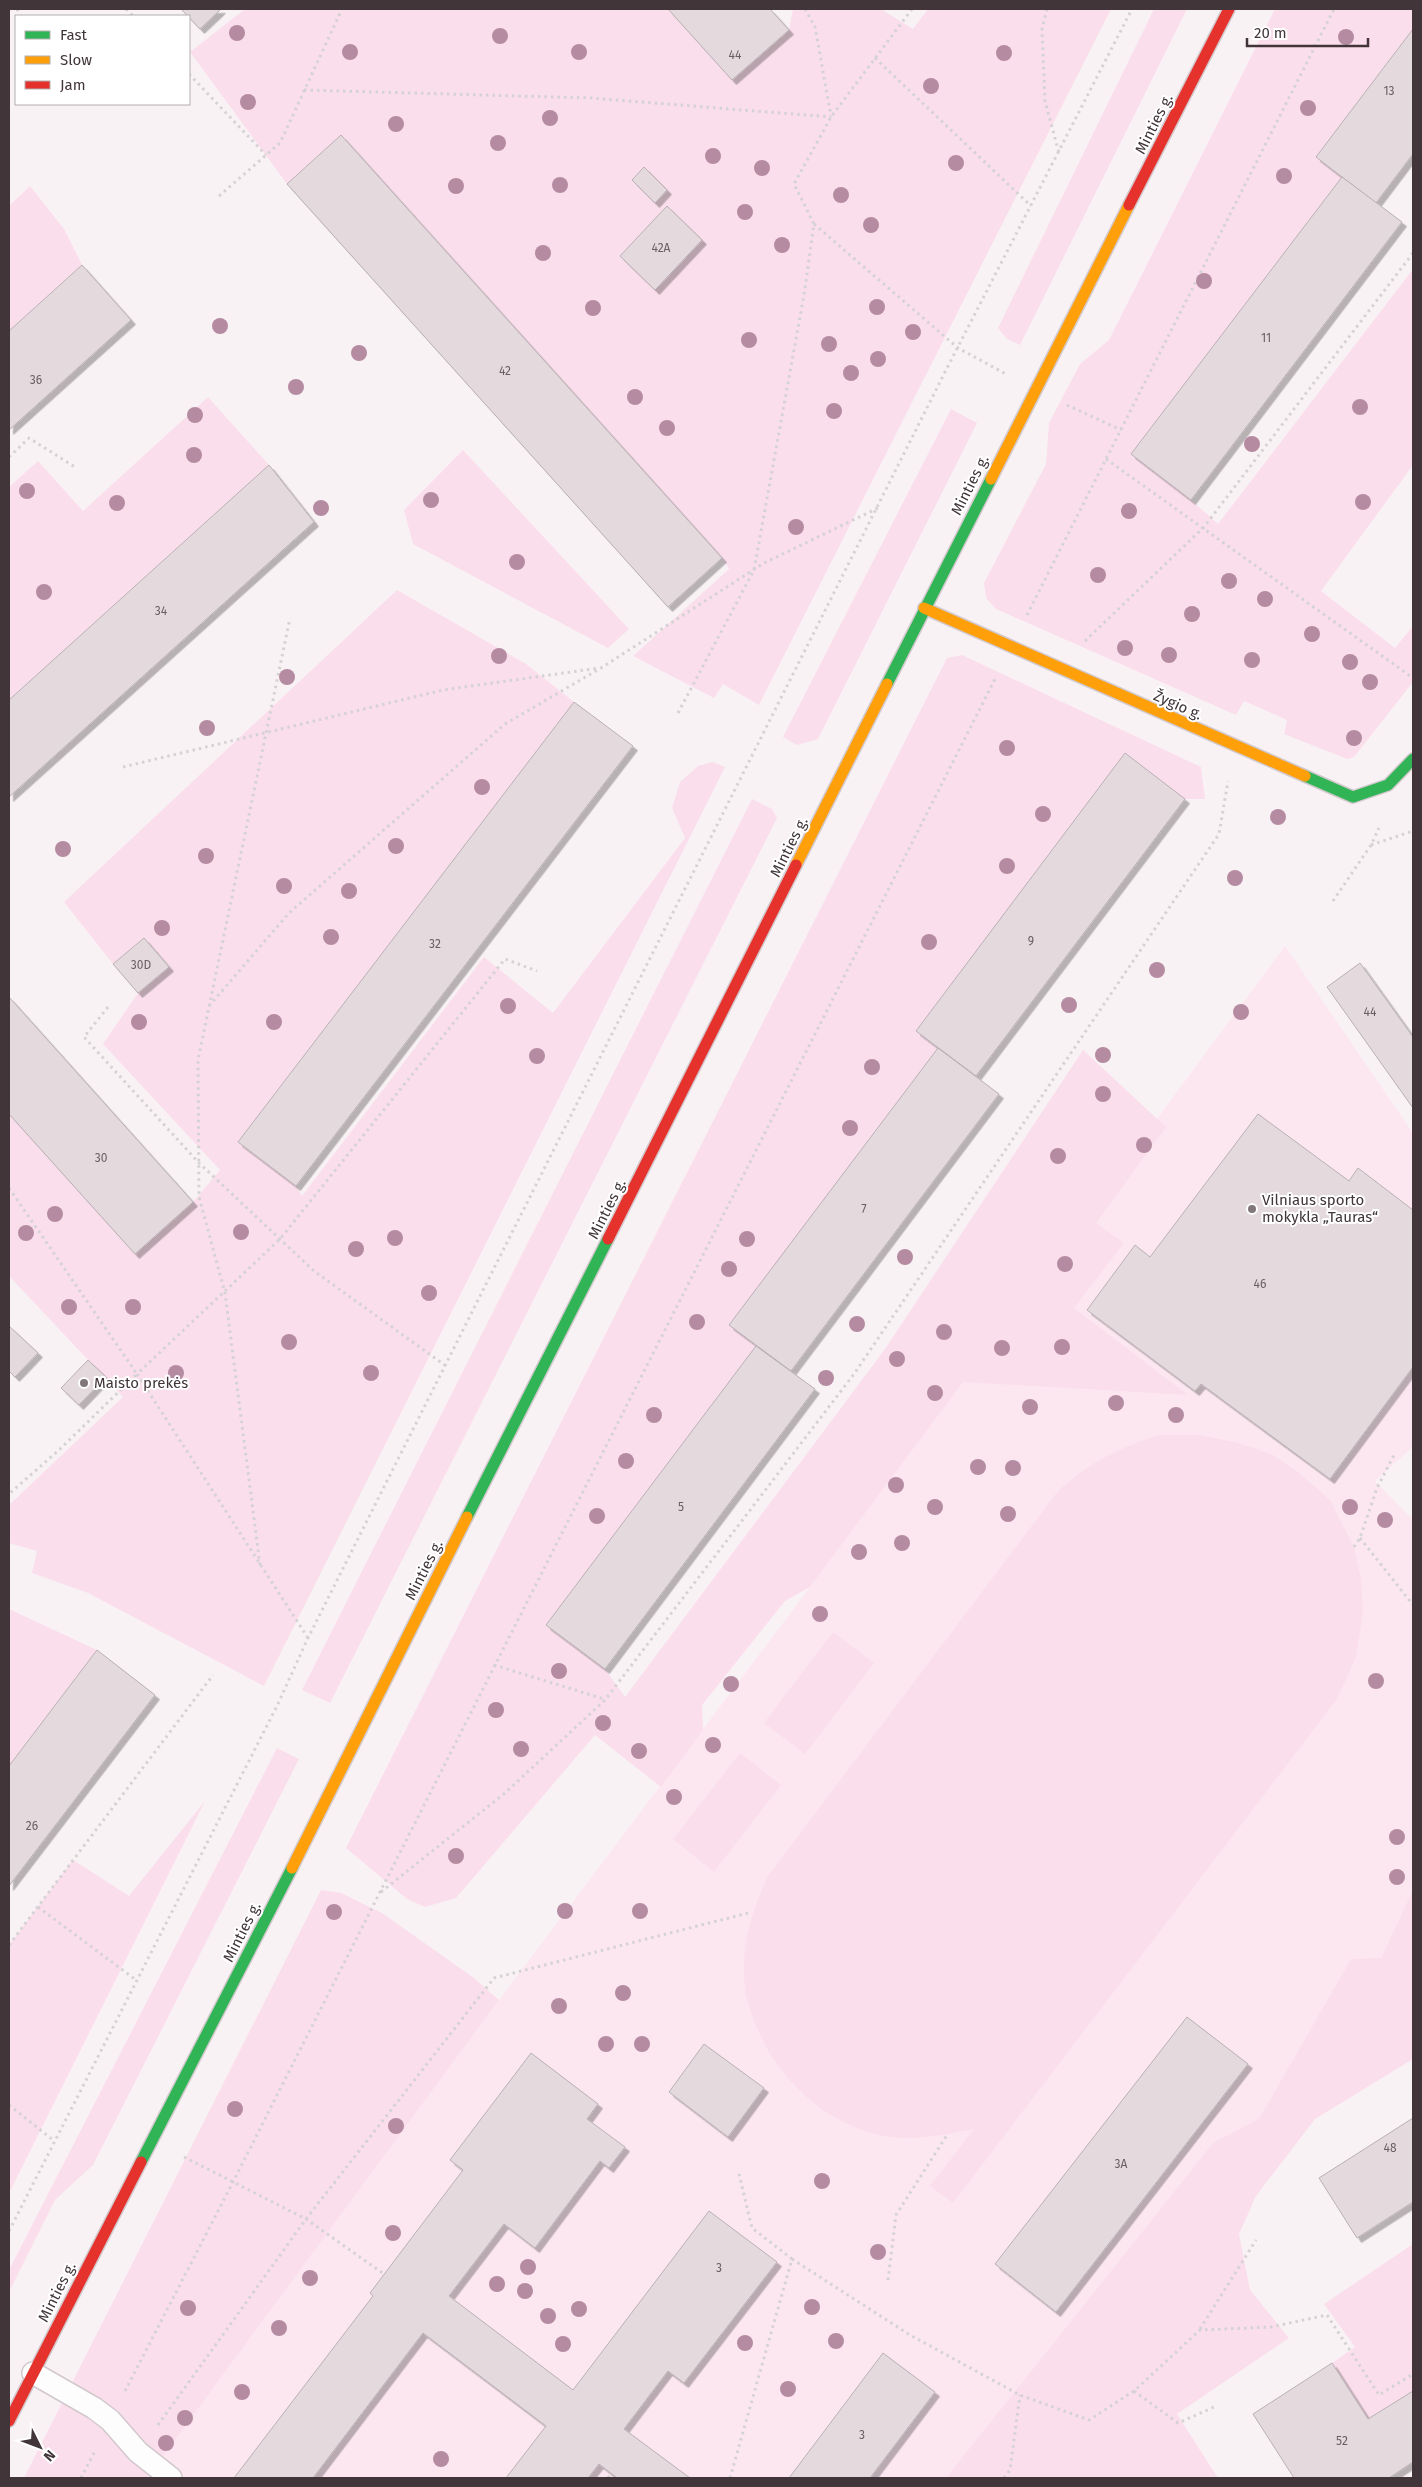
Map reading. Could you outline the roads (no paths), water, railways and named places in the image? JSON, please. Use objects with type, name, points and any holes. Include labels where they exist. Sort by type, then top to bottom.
[{"type":"main road","name":"Minties g.","points":[[9,2421],[151,2140],[302,1848],[354,1740],[830,799],[924,608],[1229,9]]},
{"type":"main road","name":"Žygio g.","points":[[924,608],[1353,797],[1379,791],[1400,776],[1413,759]]},
{"type":"lane","points":[[33,2374],[94,2408],[110,2420],[138,2452],[171,2478]]},
{"type":"place","name":"Vilniaus sporto mokykla „Tauras“","points":[[1252,1209]]},
{"type":"place","name":"Maisto prekės","points":[[84,1383]]}]
